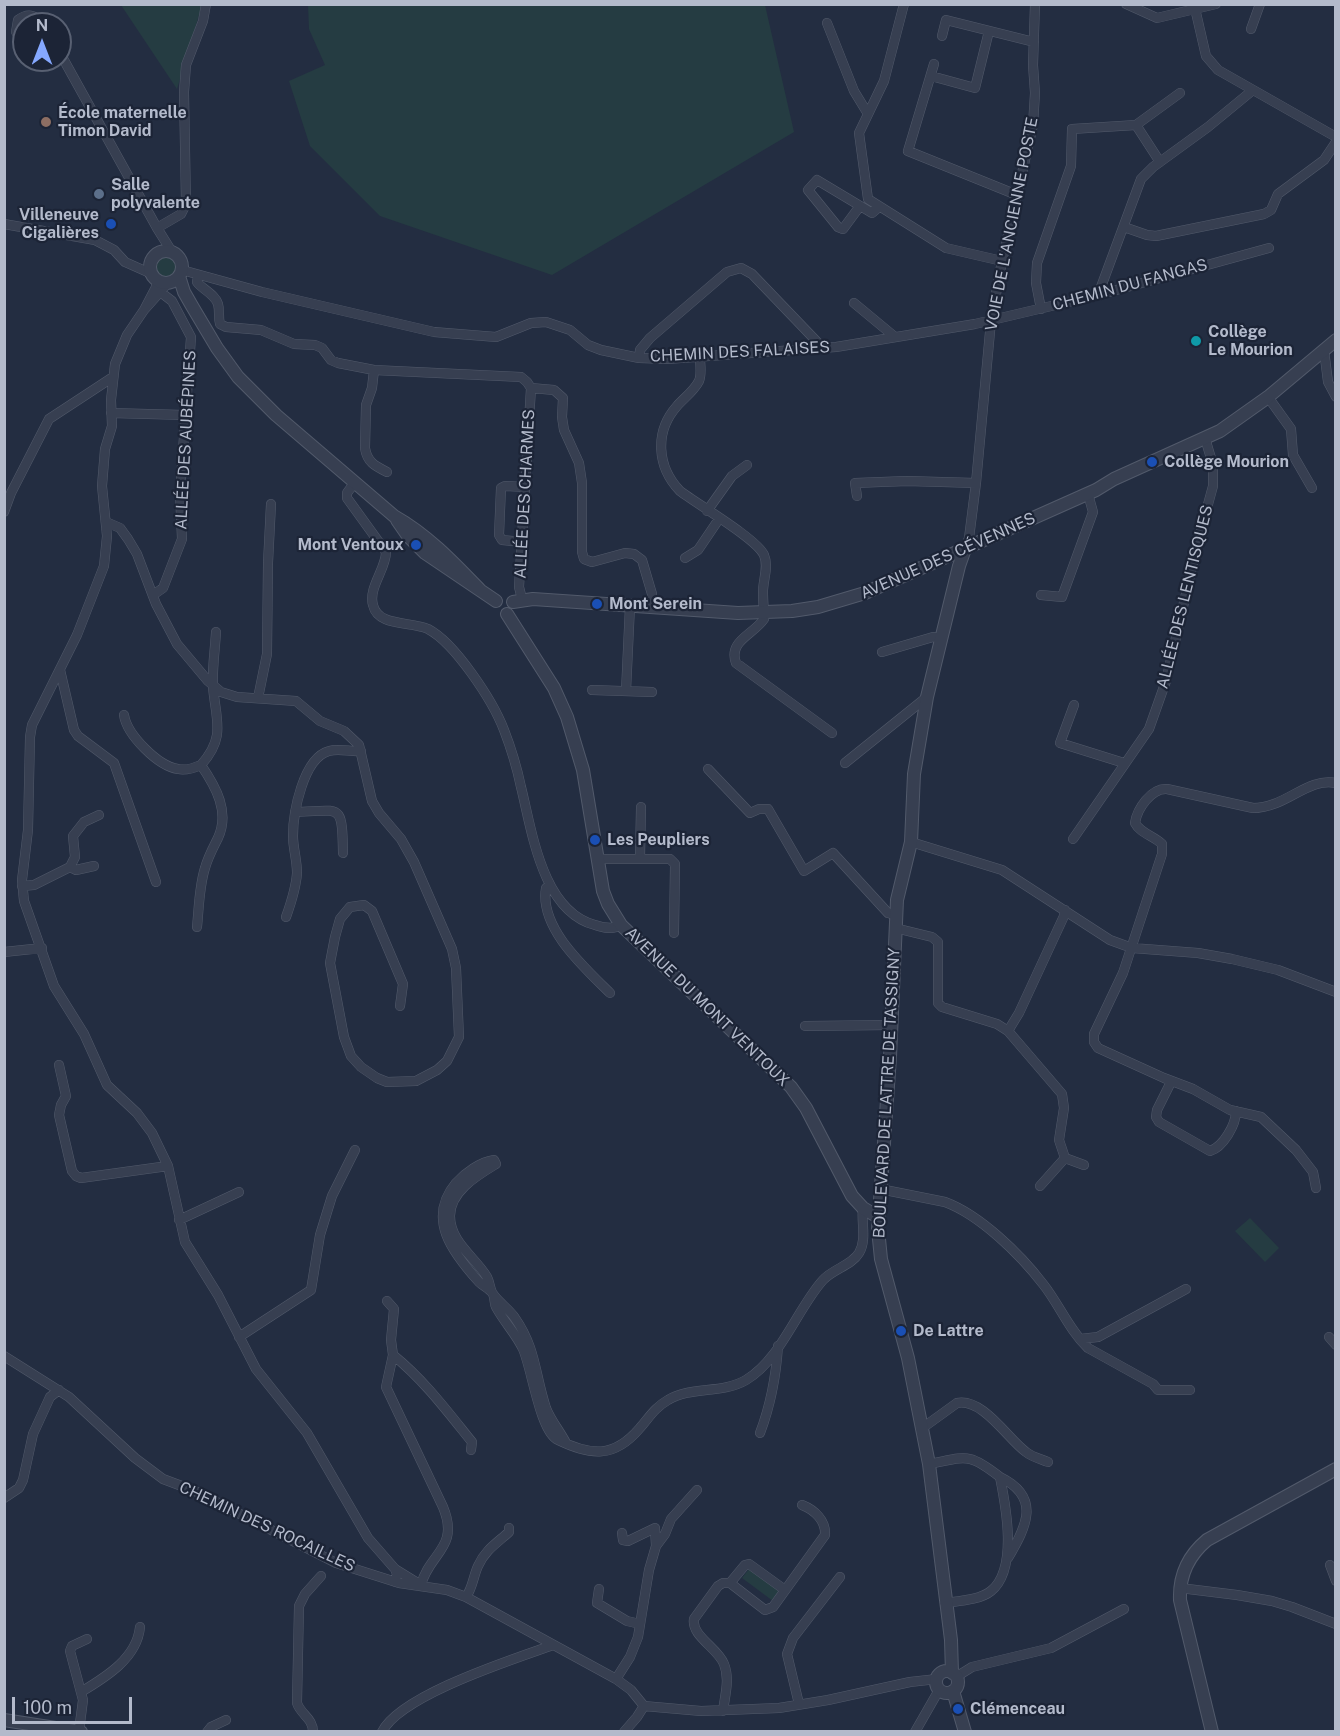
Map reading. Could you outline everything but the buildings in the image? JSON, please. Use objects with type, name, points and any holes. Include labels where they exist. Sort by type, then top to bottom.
[{"type":"street","points":[[157,228],[181,214],[186,204],[184,92],[186,65],[203,21],[206,4]]},
{"type":"street","points":[[904,4],[884,81],[861,127],[859,139],[868,199],[946,248],[1002,261]]},
{"type":"street","name":"VOIE DE L'ANCIENNE POSTE","points":[[965,549],[969,538],[976,483],[991,321],[1002,261],[1033,125],[1035,4]]},
{"type":"street","points":[[1126,4],[1157,18],[1216,4]]},
{"type":"street","points":[[1251,29],[1260,4]]},
{"type":"street","points":[[1194,8],[1206,56],[1218,70],[1335,137]]},
{"type":"street","points":[[942,36],[946,20],[1034,42]]},
{"type":"street","points":[[827,24],[854,91],[868,114]]},
{"type":"street","points":[[931,76],[975,88],[989,31]]},
{"type":"street","points":[[934,64],[908,152],[1017,195]]},
{"type":"street","points":[[71,72],[166,247],[181,261],[162,278],[122,345],[115,364],[112,426],[105,449],[102,486],[106,522],[104,566],[77,635],[36,715],[31,731],[28,830],[22,886],[24,901],[54,986],[84,1034],[107,1085],[137,1113],[152,1133],[168,1166],[185,1242],[218,1295],[256,1369],[307,1432],[368,1538],[395,1569],[421,1585],[427,1570],[438,1556],[446,1540],[449,1525],[443,1507],[388,1396],[386,1387],[393,1355],[391,1340],[394,1309],[387,1300]]},
{"type":"street","points":[[1098,295],[1141,179],[1253,90]]},
{"type":"street","points":[[1041,309],[1036,283],[1037,263],[1071,166],[1072,129],[1136,126],[1180,93]]},
{"type":"street","points":[[1136,126],[1160,162]]},
{"type":"street","points":[[1124,227],[1156,236],[1264,214],[1271,210],[1278,194],[1324,160],[1335,142]]},
{"type":"street","points":[[860,206],[843,230],[808,190],[817,180],[872,213],[879,207]]},
{"type":"street","name":"CHEMIN DES FALAISES","points":[[4,224],[95,240],[114,250],[125,262],[162,278],[198,276],[434,332],[496,337],[531,323],[546,322],[570,330],[588,345],[600,350],[639,358],[667,359],[823,348],[868,343],[991,321]]},
{"type":"street","points":[[166,247],[153,256],[162,278],[184,292],[217,348],[238,377],[276,416],[394,516],[421,534],[482,591],[496,601]]},
{"type":"street","name":"CHEMIN DU FANGAS","points":[[991,321],[1098,295],[1269,248]]},
{"type":"street","points":[[639,358],[640,350],[650,338],[728,272],[741,268],[752,274],[823,348]]},
{"type":"street","points":[[198,276],[197,282],[215,298],[220,324],[226,327],[261,330],[294,345],[315,345],[322,348],[331,360],[338,363],[374,370],[521,377],[531,388],[554,390],[563,398],[564,430],[579,463],[582,483],[582,552],[584,559],[591,562],[615,555],[634,554],[642,560],[652,594],[652,608]]},
{"type":"street","name":"ALLÉE DES AUBÉPINES","points":[[153,595],[164,588],[182,539],[180,494],[190,335],[162,278]]},
{"type":"street","points":[[854,303],[895,337]]},
{"type":"street","name":"AVENUE DES CÉVENNES","points":[[518,600],[764,613],[818,607],[849,598],[890,583],[1088,494],[1114,479],[1205,438],[1235,422],[1335,340]]},
{"type":"street","points":[[1324,350],[1328,382],[1335,397]]},
{"type":"street","points":[[700,357],[699,380],[668,417],[662,431],[660,445],[663,465],[672,483],[680,491],[758,546],[764,556],[766,569],[763,590],[763,622],[735,646],[733,655],[736,663],[832,733]]},
{"type":"street","points":[[374,370],[372,388],[366,405],[365,448],[366,455],[372,464],[387,472]]},
{"type":"street","points":[[4,512],[11,493],[49,419],[113,377]]},
{"type":"street","name":"ALLÉE DES CHARMES","points":[[518,600],[531,388]]},
{"type":"street","points":[[1268,397],[1291,429],[1293,455],[1312,488]]},
{"type":"street","points":[[111,413],[185,415]]},
{"type":"street","name":"ALLÉE DES LENTISQUES","points":[[1073,839],[1149,729],[1168,673],[1213,486],[1213,465],[1205,438]]},
{"type":"street","points":[[706,511],[732,476],[747,465]]},
{"type":"street","points":[[857,496],[855,483],[907,481],[976,483]]},
{"type":"street","points":[[355,482],[347,493],[347,498],[386,552],[386,559],[372,601],[375,612],[388,621],[426,628],[441,637],[480,686],[504,729],[534,843],[550,885],[567,908],[591,925],[609,928],[621,925]]},
{"type":"street","points":[[523,542],[502,540],[499,535],[501,488],[505,486],[526,487]]},
{"type":"street","points":[[1041,595],[1062,597],[1093,512],[1088,494]]},
{"type":"street","points":[[258,698],[267,654],[267,582],[271,504]]},
{"type":"street","points":[[685,558],[698,550],[719,519]]},
{"type":"street","points":[[106,522],[120,528],[128,539],[177,644],[213,685],[221,692],[237,697],[296,701],[320,721],[349,735],[359,745],[372,801],[401,839],[414,862],[452,949],[456,968],[459,1037],[447,1061],[437,1070],[416,1081],[387,1082],[361,1067],[351,1056],[344,1037],[333,982],[330,963],[337,927],[346,910],[355,905],[364,904],[372,911],[403,984],[400,1006]]},
{"type":"street","name":"BOULEVARD DE LATTRE DE TASSIGNY","points":[[954,1675],[929,1464],[908,1358],[880,1251],[878,1217],[892,1025],[895,915],[911,842],[914,774],[927,697],[965,549]]},
{"type":"street","points":[[506,596],[518,600],[507,614],[499,612],[495,607],[500,597],[506,596]]},
{"type":"street","points":[[626,691],[630,606]]},
{"type":"street","name":"AVENUE DU MONT VENTOUX","points":[[507,614],[554,688],[567,717],[583,770],[603,891],[608,904],[621,925],[791,1087],[806,1108],[852,1196],[863,1208],[878,1217]]},
{"type":"street","points":[[124,715],[126,725],[135,737],[165,765],[180,770],[201,765],[212,753],[219,734],[213,685],[216,632]]},
{"type":"street","points":[[882,652],[933,637],[941,638]]},
{"type":"street","points":[[60,670],[74,730],[78,736],[114,763],[156,882]]},
{"type":"street","points":[[592,690],[652,692]]},
{"type":"street","points":[[845,763],[927,697]]},
{"type":"street","points":[[1074,705],[1060,743],[1124,763]]},
{"type":"street","points":[[286,917],[296,885],[297,862],[293,837],[296,812],[305,778],[318,758],[329,751],[361,751]]},
{"type":"street","points":[[198,927],[204,868],[219,836],[222,818],[220,798],[201,765]]},
{"type":"street","points":[[708,769],[750,813],[759,809],[768,809],[804,871],[833,853],[888,913],[895,915]]},
{"type":"street","points":[[1316,1188],[1313,1172],[1296,1150],[1261,1117],[1230,1110],[1193,1089],[1171,1082],[1098,1048],[1094,1042],[1094,1034],[1123,973],[1162,854],[1162,844],[1156,837],[1137,827],[1135,823],[1135,818],[1152,793],[1159,789],[1167,789],[1254,808],[1266,808],[1317,783],[1335,783]]},
{"type":"street","points":[[640,858],[641,807]]},
{"type":"street","points":[[296,812],[334,810],[340,816],[343,853]]},
{"type":"street","points":[[22,886],[34,885],[70,867],[75,857],[73,836],[84,822],[99,815]]},
{"type":"street","points":[[911,842],[1002,870],[1110,940],[1132,948],[1198,953],[1232,959],[1278,970],[1335,992]]},
{"type":"street","points":[[598,858],[670,859],[675,864],[674,933]]},
{"type":"street","points":[[70,867],[76,870],[94,866]]},
{"type":"street","points":[[550,885],[546,888],[546,900],[557,932],[581,964],[610,993]]},
{"type":"street","points":[[1008,1031],[1019,1013],[1065,910]]},
{"type":"street","points":[[895,928],[932,937],[938,942],[938,1003],[942,1007],[997,1024],[1008,1031],[1062,1094],[1065,1108],[1059,1140],[1065,1158]]},
{"type":"street","points":[[4,952],[42,948]]},
{"type":"street","points":[[805,1026],[892,1025]]},
{"type":"street","points":[[59,1065],[66,1096],[59,1115],[72,1172],[76,1176],[95,1177],[168,1166]]},
{"type":"street","points":[[1171,1082],[1157,1110],[1156,1117],[1159,1122],[1209,1151],[1216,1149],[1234,1123],[1236,1111]]},
{"type":"street","points":[[239,1337],[311,1290],[320,1235],[332,1196],[355,1150]]},
{"type":"street","points":[[1065,1158],[1084,1165]]},
{"type":"street","points":[[1040,1186],[1065,1158]]},
{"type":"street","points":[[494,1160],[496,1164],[477,1175],[464,1188],[452,1204],[450,1217],[450,1224],[457,1240],[479,1265],[493,1294],[455,1251],[447,1238],[442,1219],[444,1202],[456,1184],[481,1164],[494,1160]]},
{"type":"street","points":[[880,1189],[945,1202],[984,1225],[1042,1282],[1088,1348],[1153,1384],[1158,1390],[1190,1390]]},
{"type":"street","points":[[179,1220],[239,1192]]},
{"type":"street","name":"BOULEVARD DE LATTRE DE TASSIGNY","points":[[493,1294],[515,1318],[526,1337],[546,1407],[566,1443],[585,1451],[613,1450],[627,1443],[653,1410],[670,1399],[728,1387],[746,1380],[760,1369],[822,1281],[857,1256],[862,1246],[863,1208]]},
{"type":"street","points":[[1080,1339],[1098,1337],[1186,1289]]},
{"type":"street","name":"BOULEVARD DE LATTRE DE TASSIGNY","points":[[760,1433],[771,1402],[778,1346]]},
{"type":"street","points":[[393,1355],[412,1370],[472,1442],[471,1450]]},
{"type":"street","name":"CHEMIN DES ROCAILLES","points":[[4,1356],[69,1397],[135,1458],[164,1479],[201,1494],[321,1557],[395,1582],[447,1590],[466,1597],[616,1678],[631,1690],[644,1706]]},
{"type":"street","points":[[4,1497],[16,1490],[23,1480],[33,1434],[50,1397],[59,1390]]},
{"type":"street","points":[[921,1429],[957,1402],[964,1401],[982,1410],[1027,1453],[1048,1462]]},
{"type":"street","points":[[929,1464],[959,1457],[970,1457],[1020,1489],[1028,1508],[1016,1545],[1008,1558],[999,1582],[984,1595],[945,1603]]},
{"type":"street","points":[[1212,1731],[1182,1613],[1180,1588],[1189,1561],[1207,1540],[1335,1469]]},
{"type":"street","points":[[1000,1477],[1008,1558]]},
{"type":"street","points":[[656,1546],[665,1534],[671,1519],[697,1490]]},
{"type":"street","points":[[723,1711],[727,1680],[723,1661],[694,1628],[693,1622],[718,1586],[723,1583],[730,1583],[765,1610],[773,1607],[825,1535],[826,1528],[822,1520],[810,1508],[802,1505]]},
{"type":"street","points":[[466,1597],[472,1588],[477,1567],[489,1548],[509,1532],[509,1528]]},
{"type":"street","points":[[616,1678],[630,1658],[638,1637],[649,1570],[656,1546],[655,1528],[628,1541],[622,1540],[622,1533]]},
{"type":"street","points":[[730,1583],[746,1565],[750,1564],[785,1590]]},
{"type":"street","points":[[1330,1565],[1335,1581]]},
{"type":"street","points":[[395,1569],[397,1574],[395,1582]]},
{"type":"street","points":[[313,1731],[310,1720],[299,1710],[297,1703],[299,1616],[301,1600],[321,1576]]},
{"type":"street","points":[[799,1704],[787,1654],[792,1638],[840,1577]]},
{"type":"street","points":[[1180,1588],[1272,1602],[1292,1607],[1335,1624]]},
{"type":"street","points":[[599,1589],[597,1603],[627,1621],[639,1624]]},
{"type":"street","points":[[915,1731],[945,1672],[954,1675],[972,1667],[1051,1648],[1124,1609]]},
{"type":"street","points":[[81,1692],[106,1676],[128,1656],[136,1646],[140,1627]]},
{"type":"street","points":[[4,1720],[80,1731],[83,1704],[70,1651],[72,1646],[87,1639]]},
{"type":"street","points":[[382,1731],[392,1717],[459,1680],[553,1645]]},
{"type":"street","points":[[624,1731],[637,1718],[644,1706],[723,1711],[779,1708],[917,1680],[938,1684],[946,1693],[953,1691],[958,1685],[954,1675]]},
{"type":"street","points":[[953,1691],[965,1731]]},
{"type":"street","points":[[207,1731],[226,1720]]},
{"type":"green space","points":[[121,5],[202,5],[177,89]]},
{"type":"green space","points":[[308,5],[765,5],[794,132],[552,275],[380,216],[310,146],[289,81],[325,65],[309,29]]},
{"type":"green space","points":[[166,257],[173,260],[176,267],[173,274],[166,277],[159,274],[156,267],[159,260]]},
{"type":"green space","points":[[1250,1218],[1279,1248],[1265,1262],[1235,1231]]},
{"type":"green space","points":[[749,1569],[780,1591],[773,1601],[742,1578]]},
{"type":"place","name":"École maternelle Timon David","points":[[46,122]]},
{"type":"place","name":"Salle polyvalente","points":[[99,194]]},
{"type":"place","name":"Villeneuve Cigalières","points":[[111,224]]},
{"type":"place","name":"Collège Le Mourion","points":[[1196,341]]},
{"type":"place","name":"Collège Mourion","points":[[1152,462]]},
{"type":"place","name":"Mont Ventoux","points":[[416,545]]},
{"type":"place","name":"Mont Serein","points":[[597,604]]},
{"type":"place","name":"Les Peupliers","points":[[595,840]]},
{"type":"place","name":"De Lattre","points":[[901,1331]]},
{"type":"place","name":"Clémenceau","points":[[958,1709]]}]
